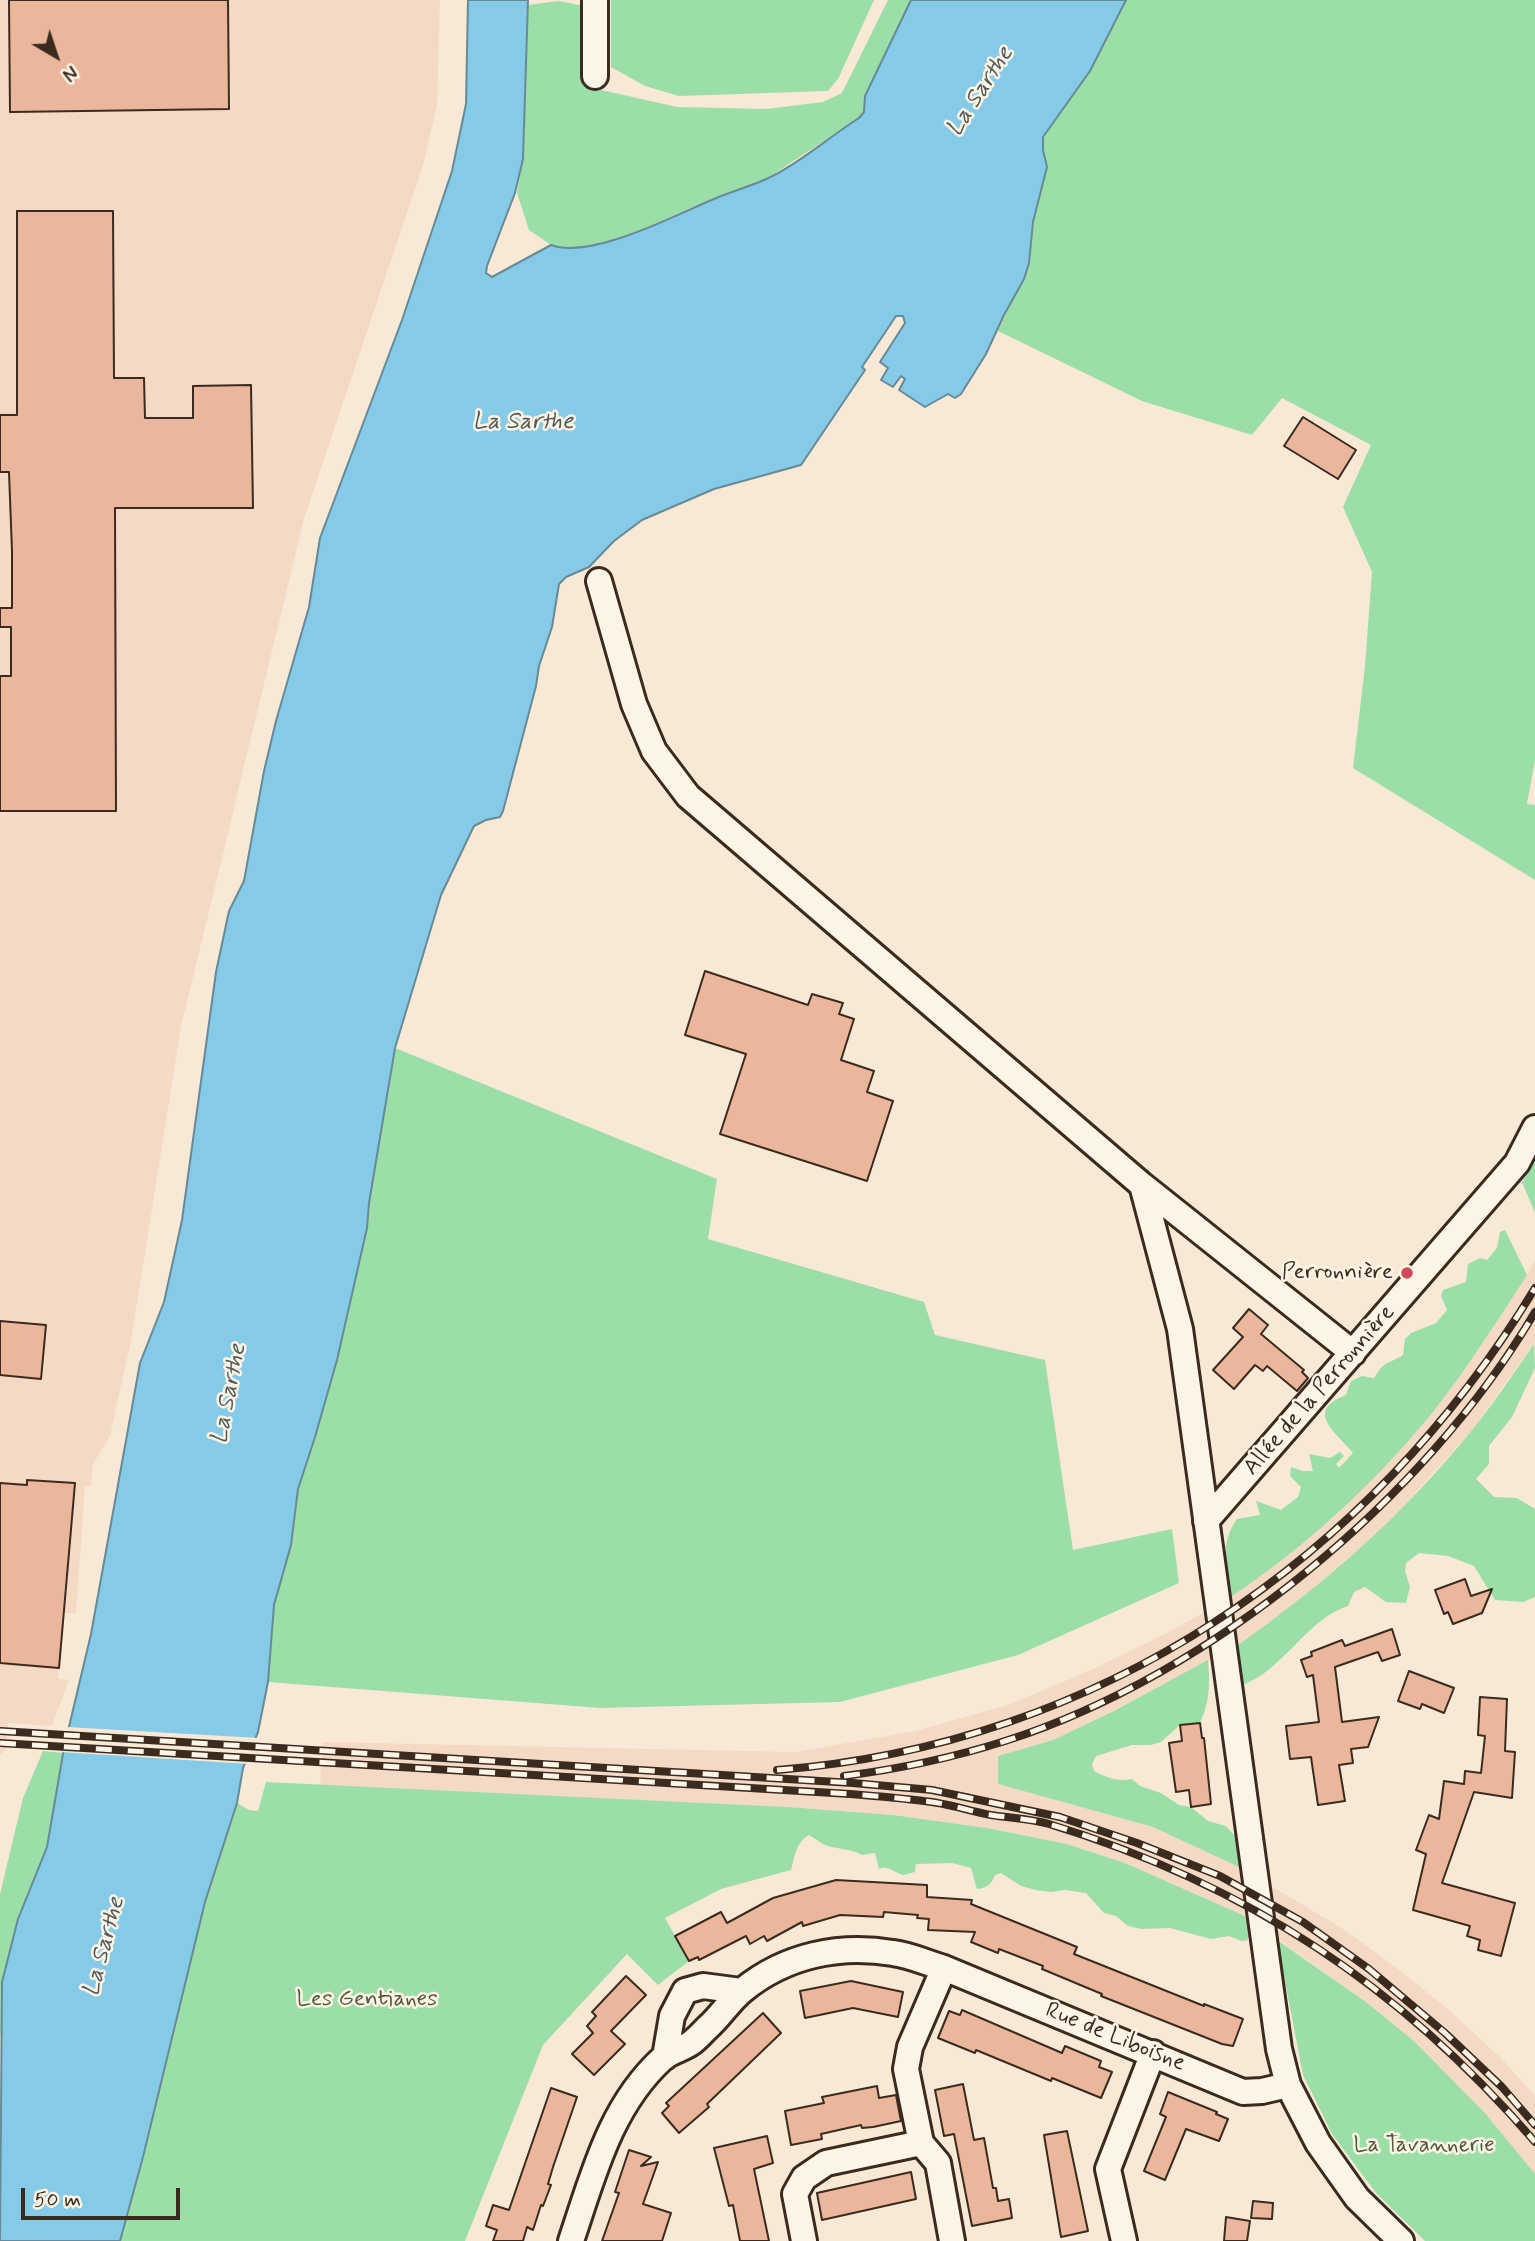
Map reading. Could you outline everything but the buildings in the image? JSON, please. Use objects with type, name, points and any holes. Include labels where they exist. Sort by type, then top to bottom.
[{"type":"street","points":[[594,76],[595,0]]},
{"type":"street","points":[[599,581],[634,704],[653,751],[688,796],[1142,1185],[1353,1353]]},
{"type":"street","name":"Allée de la Perronnière","points":[[1206,1521],[1517,1163],[1535,1128]]},
{"type":"street","points":[[1142,1185],[1180,1329],[1279,2049],[1288,2085],[1318,2143],[1357,2198],[1401,2241]]},
{"type":"street","name":"Rue de Liboisne","points":[[571,2241],[598,2158],[613,2124],[631,2094],[665,2057],[691,2043],[720,2016],[741,1991],[770,1971],[805,1957],[848,1948],[895,1953],[944,1968],[1243,2092],[1288,2085]]},
{"type":"street","points":[[944,1968],[910,2047],[906,2069],[921,2143],[938,2163],[952,2241]]},
{"type":"street","points":[[665,2057],[671,2016],[685,1992],[703,1986],[741,1991]]},
{"type":"street","points":[[1124,2241],[1108,2169],[1153,2053]]},
{"type":"street","points":[[804,2241],[795,2194],[804,2178],[826,2163],[921,2143]]},
{"type":"shaded area","points":[[0,0],[440,0],[437,106],[423,165],[304,519],[181,1027],[131,1341],[110,1436],[93,1464],[91,1486],[85,1486],[76,1613],[64,1613],[58,1679],[69,1680],[52,1726],[8,1723],[6,1749],[0,1755]]},
{"type":"shaded area","points":[[1535,1261],[1535,1342],[1472,1430],[1403,1507],[1288,1610],[1238,1645],[1053,1740],[998,1756],[998,1784],[1153,1827],[1241,1868],[1340,1927],[1393,1965],[1448,2009],[1502,2059],[1535,2096],[1535,2174],[1485,2113],[1414,2041],[1366,2002],[1245,1916],[1125,1863],[1067,1844],[987,1828],[893,1815],[788,1807],[320,1785],[323,1742],[796,1752],[915,1731],[1008,1705],[1089,1671],[1167,1633],[1229,1598],[1291,1553],[1346,1504],[1390,1460],[1441,1401],[1486,1339]]},
{"type":"green space","points":[[611,0],[874,0],[838,79],[828,91],[679,96],[645,86],[611,67]]},
{"type":"green space","points":[[888,0],[911,0],[865,96],[864,112],[859,118],[763,181],[621,238],[581,248],[562,249],[529,230],[517,193],[523,159],[528,5],[559,1],[589,7],[588,87],[677,107],[767,109],[823,102],[842,93]]},
{"type":"green space","points":[[1126,0],[1535,0],[1535,760],[1527,804],[1535,805],[1535,880],[1353,768],[1365,666],[1372,572],[1343,507],[1371,445],[1282,398],[1252,435],[1142,401],[998,331],[1029,263],[1033,222],[1047,167],[1043,137],[1090,71]]},
{"type":"green space","points":[[395,1048],[717,1179],[708,1239],[924,1302],[935,1335],[1045,1360],[1073,1550],[1172,1529],[1179,1583],[1018,1655],[840,1702],[600,1708],[268,1682],[274,1605],[291,1545],[298,1489],[337,1360],[367,1229]]},
{"type":"green space","points":[[1535,1161],[1535,1213],[1522,1182]]},
{"type":"green space","points":[[1505,1230],[1527,1275],[1443,1399],[1397,1454],[1344,1507],[1287,1556],[1229,1598],[1225,1567],[1226,1547],[1237,1519],[1260,1515],[1256,1501],[1281,1510],[1298,1497],[1301,1487],[1290,1476],[1291,1467],[1313,1471],[1309,1454],[1330,1458],[1340,1452],[1344,1456],[1336,1464],[1339,1468],[1353,1453],[1327,1422],[1327,1408],[1333,1401],[1346,1395],[1351,1381],[1362,1376],[1374,1378],[1384,1365],[1403,1355],[1405,1339],[1411,1333],[1436,1323],[1447,1310],[1441,1296],[1443,1290],[1466,1282],[1468,1264],[1480,1258],[1487,1260],[1497,1248],[1500,1232]]},
{"type":"green space","points":[[1534,1344],[1535,1368],[1512,1417],[1489,1446],[1489,1464],[1476,1479],[1494,1497],[1517,1498],[1535,1509],[1535,1597],[1523,1602],[1495,1600],[1474,1566],[1448,1556],[1419,1553],[1406,1563],[1405,1571],[1410,1587],[1406,1603],[1386,1602],[1365,1587],[1354,1592],[1348,1606],[1319,1622],[1269,1669],[1240,1686],[1238,1645],[1333,1572],[1419,1490],[1480,1420]]},
{"type":"green space","points":[[1208,1660],[1208,1692],[1200,1723],[1180,1725],[1161,1742],[1132,1745],[1096,1756],[1092,1764],[1094,1771],[1117,1780],[1132,1779],[1140,1786],[1161,1793],[1179,1805],[1191,1807],[1208,1821],[1226,1826],[1239,1840],[1241,1868],[1153,1827],[998,1784],[998,1756],[1053,1740],[1114,1711]]},
{"type":"green space","points":[[43,1751],[63,1753],[47,1847],[18,1919],[0,2038],[0,1894],[23,1798]]},
{"type":"green space","name":"Les Gentianes","points":[[266,1782],[788,1807],[893,1815],[987,1828],[1067,1844],[1125,1863],[1245,1916],[1249,1928],[1248,1940],[1242,1941],[1229,1936],[1211,1939],[1170,1928],[1141,1929],[1128,1926],[1116,1916],[1104,1913],[1086,1893],[1036,1890],[1021,1886],[1001,1873],[995,1875],[989,1885],[977,1889],[971,1868],[952,1863],[916,1864],[915,1872],[903,1875],[888,1868],[879,1869],[875,1853],[862,1855],[828,1846],[809,1835],[799,1845],[791,1870],[721,1889],[665,1918],[689,1961],[658,1985],[627,1954],[543,2045],[465,2241],[120,2241],[205,1902],[237,1803],[249,1810],[258,1811]]},
{"type":"green space","name":"La Tavannerie","points":[[1277,1940],[1366,2002],[1414,2041],[1485,2113],[1535,2174],[1535,2241],[1425,2241],[1376,2193],[1332,2134],[1303,2075]]},
{"type":"water","name":"La Sarthe","points":[[468,0],[528,0],[523,159],[515,193],[487,266],[486,273],[492,277],[551,245],[568,248],[588,246],[633,234],[764,180],[800,159],[864,112],[865,96],[911,0],[1126,0],[1090,71],[1043,137],[1047,167],[1033,222],[1029,263],[1024,279],[986,354],[961,394],[955,398],[948,394],[925,407],[899,390],[905,379],[901,376],[893,387],[881,380],[888,368],[880,362],[905,323],[903,316],[896,316],[862,367],[865,370],[801,465],[714,489],[642,520],[614,541],[589,567],[566,577],[559,584],[552,627],[539,666],[503,811],[500,817],[474,826],[441,895],[395,1048],[367,1228],[337,1360],[298,1489],[291,1545],[274,1605],[268,1682],[258,1732],[243,1768],[237,1803],[205,1902],[120,2241],[0,2241],[2,1982],[18,1919],[47,1847],[64,1748],[91,1634],[140,1363],[164,1302],[182,1220],[216,972],[229,911],[244,881],[264,771],[309,607],[320,538],[402,320],[452,171],[466,104]]},
{"type":"pier","points":[[67,1727],[259,1738],[249,1764],[60,1752]]},
{"type":"railway","points":[[777,1770],[895,1753],[1008,1723],[1114,1678],[1214,1622],[1307,1554],[1392,1475],[1468,1386],[1535,1288]]},
{"type":"railway","points":[[844,1776],[965,1753],[1005,1741],[1083,1711],[1160,1672],[1235,1626],[1306,1572],[1374,1513],[1435,1449],[1489,1381],[1535,1312]]},
{"type":"railway","points":[[0,1731],[853,1783],[932,1790],[1060,1817],[1137,1843],[1220,1876],[1303,1922],[1369,1969],[1445,2033],[1502,2087],[1535,2125]]},
{"type":"railway","points":[[0,1743],[850,1794],[933,1802],[1049,1824],[1121,1848],[1189,1877],[1254,1910],[1316,1947],[1374,1989],[1430,2035],[1484,2086],[1535,2142]]},
{"type":"place","name":"Perronnière","points":[[1407,1273]]}]
